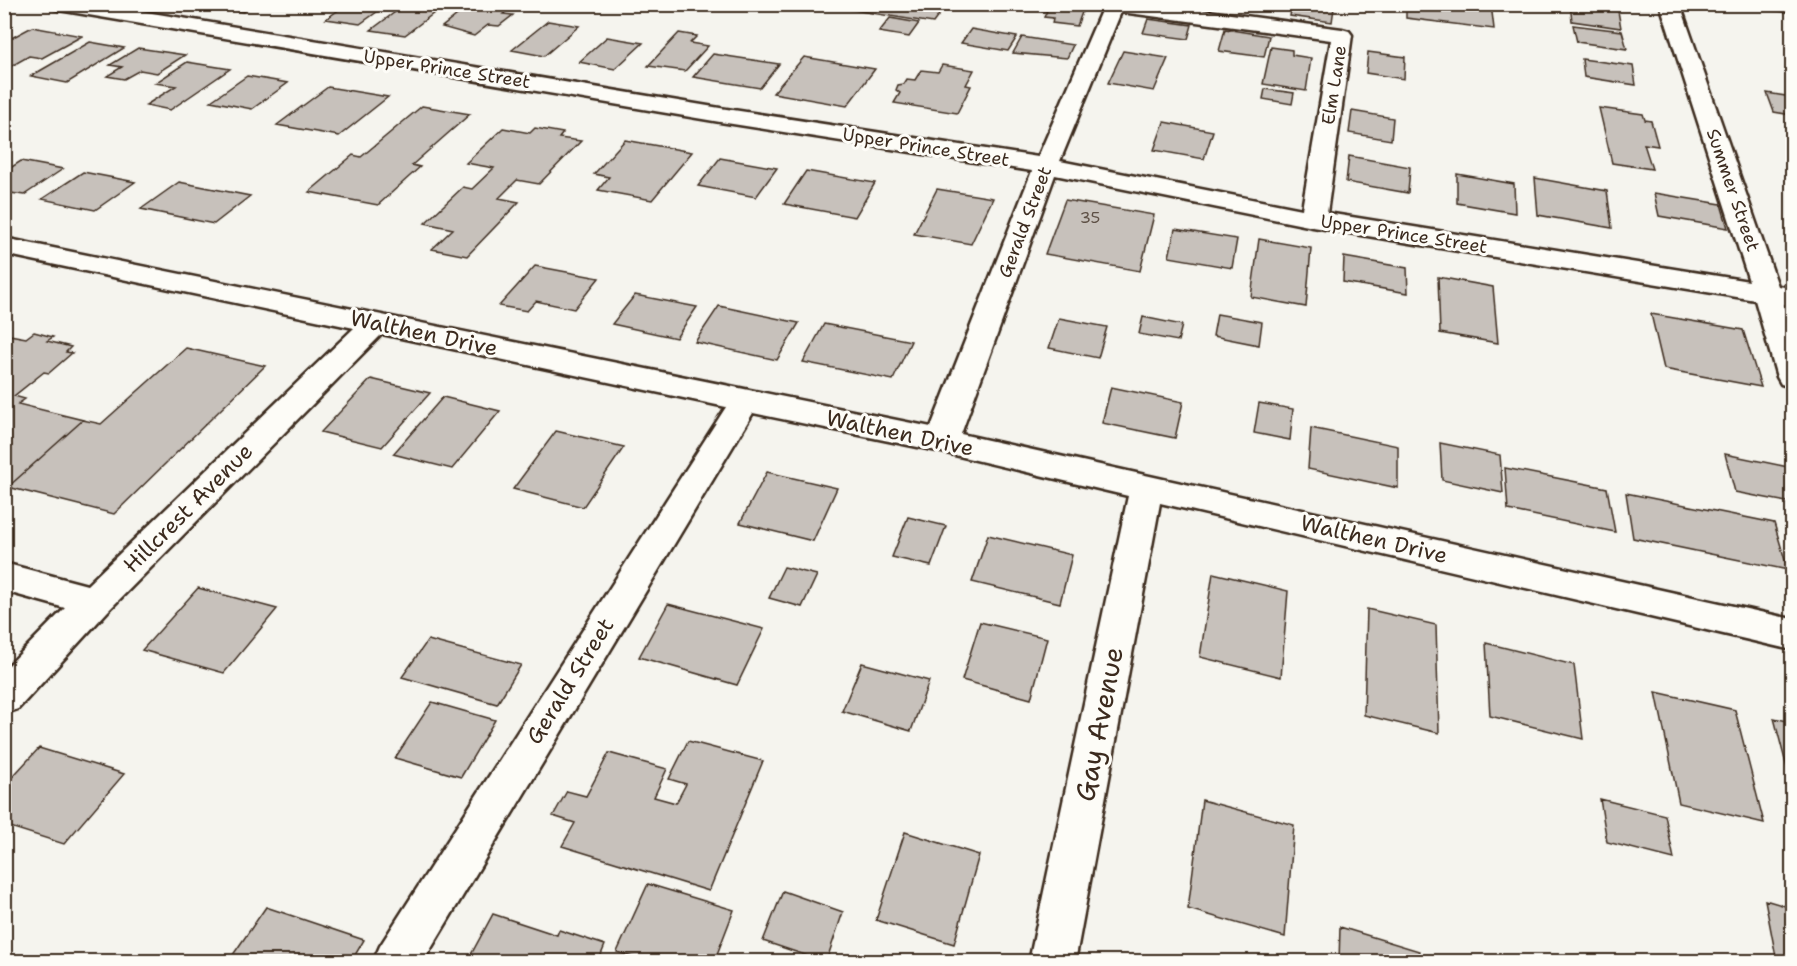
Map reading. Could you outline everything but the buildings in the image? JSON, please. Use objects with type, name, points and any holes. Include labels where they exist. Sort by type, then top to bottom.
[{"type":"street","name":"Upper Prince Street","points":[[59,4],[720,115],[1046,166],[1313,219],[1792,297]]},
{"type":"street","name":"Summer Street","points":[[1670,4],[1767,293],[1792,377]]},
{"type":"street","name":"Gerald Street","points":[[942,441],[1046,166],[1114,5]]},
{"type":"street","name":"Elm Lane","points":[[1114,5],[1342,35],[1313,219]]},
{"type":"street","name":"Walthen Drive","points":[[4,246],[942,441],[1792,634]]},
{"type":"street","name":"Hillcrest Avenue","points":[[4,697],[94,602],[375,323]]},
{"type":"street","name":"Gerald Street","points":[[396,962],[745,401]]},
{"type":"street","name":"Gay Avenue","points":[[1052,962],[1147,486]]},
{"type":"street","points":[[4,577],[94,602]]}]
